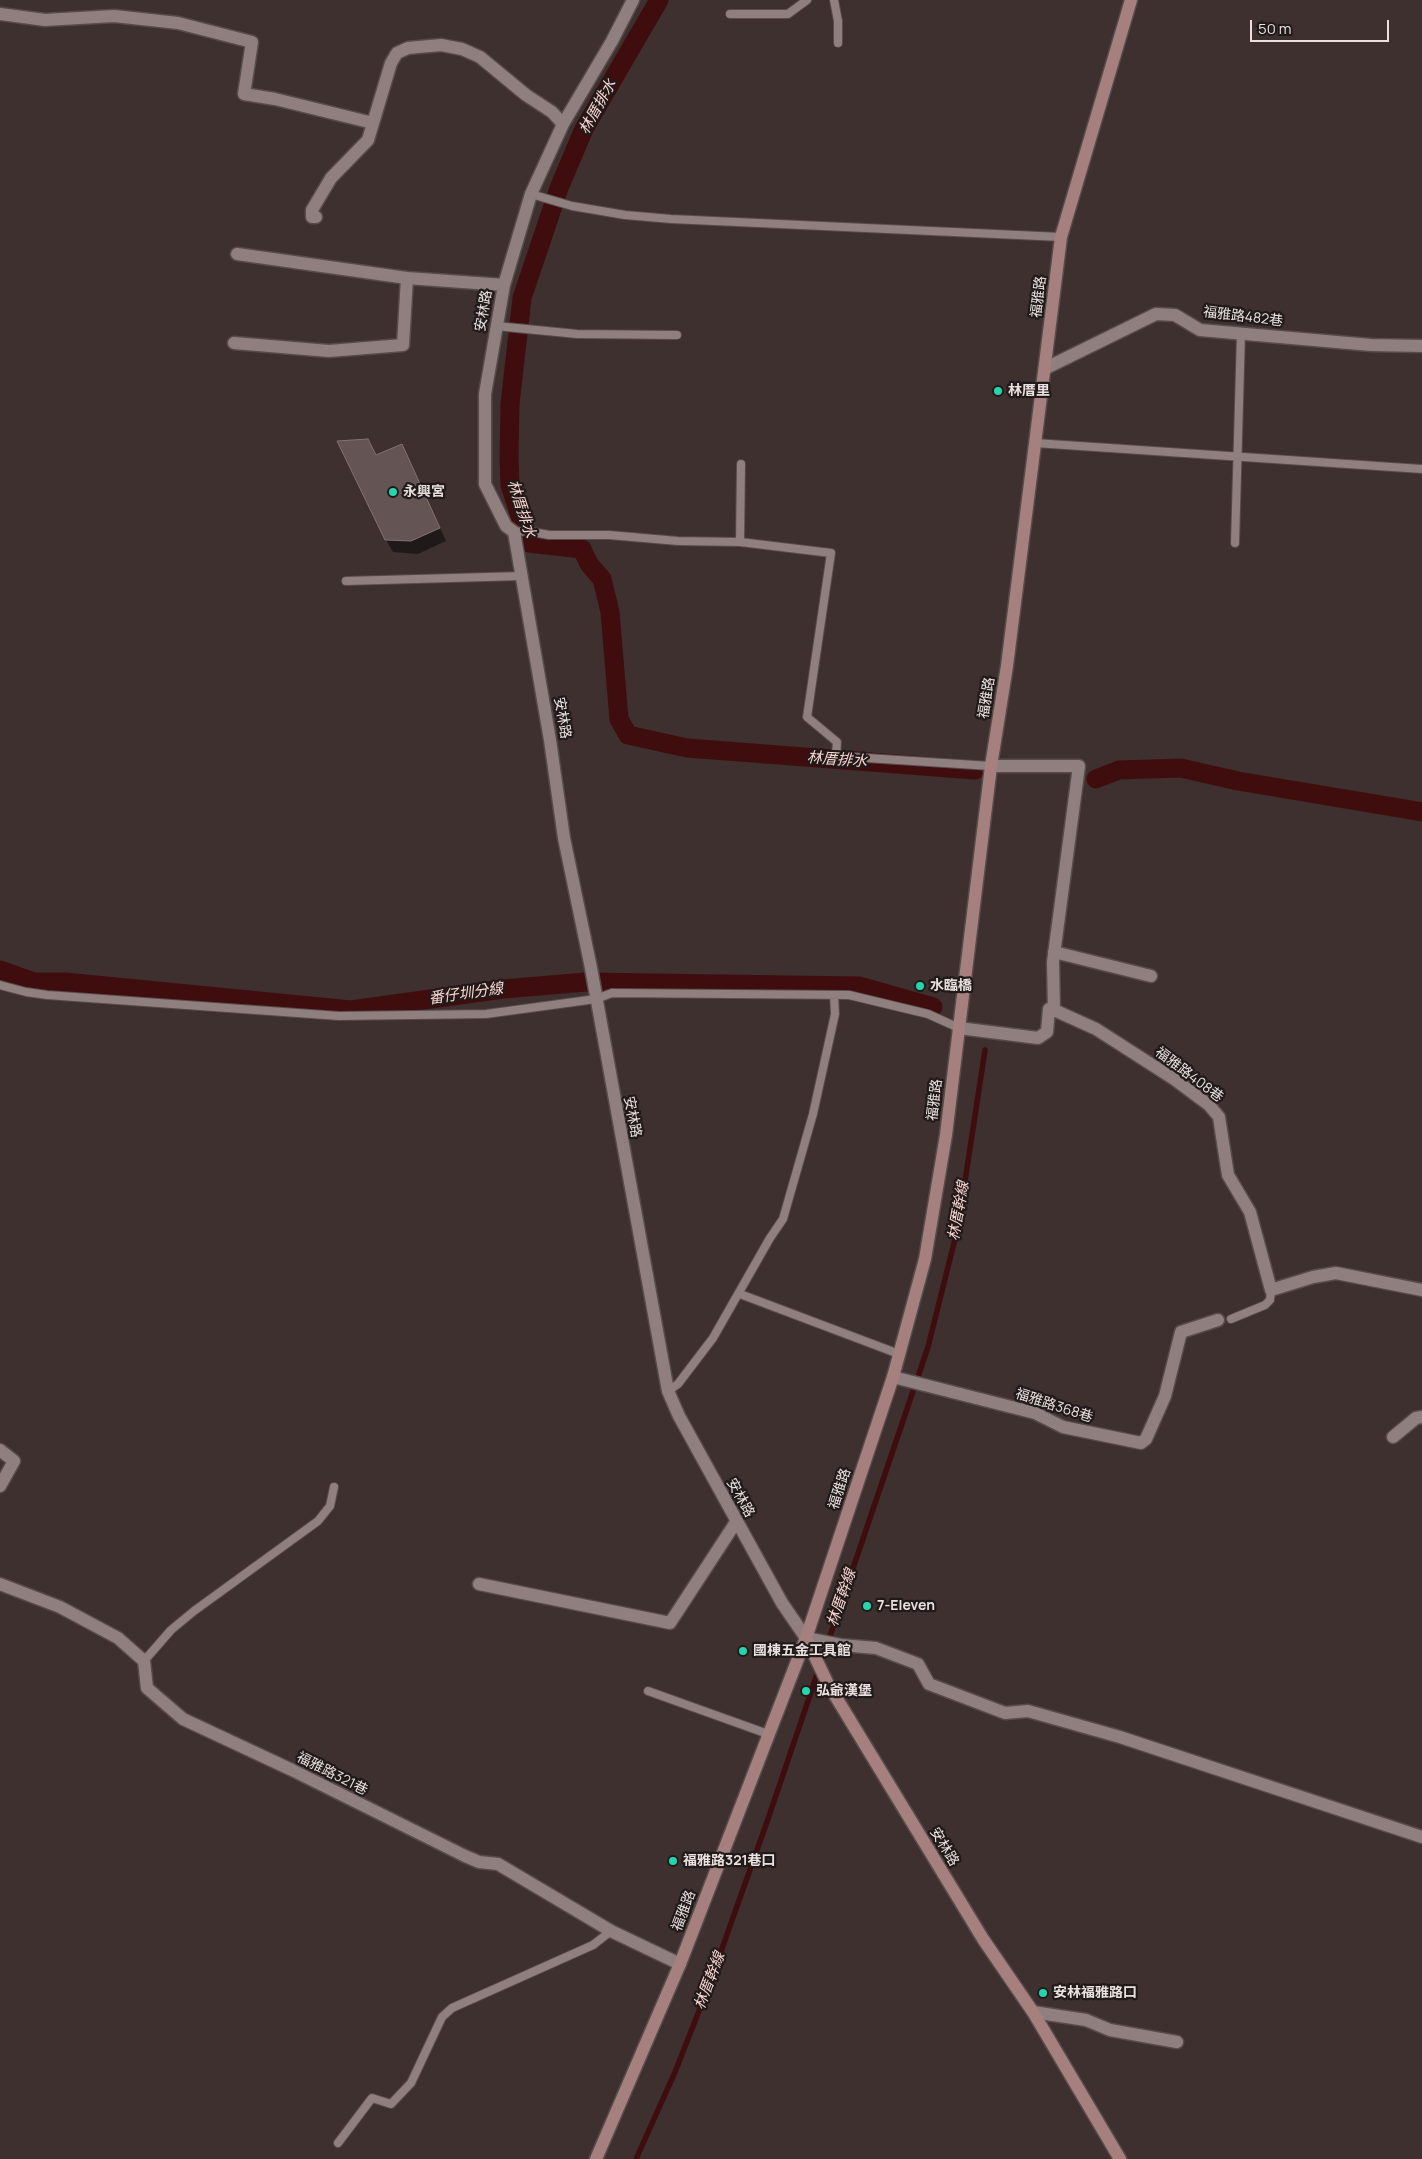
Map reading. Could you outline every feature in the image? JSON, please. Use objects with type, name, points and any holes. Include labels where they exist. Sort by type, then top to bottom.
[{"type":"main road","name":"福雅路","points":[[596,2159],[680,1964],[768,1734],[811,1639],[899,1378],[899,1354],[925,1259],[946,1135],[991,766],[1007,666],[1061,237],[1131,0]]},
{"type":"main road","name":"安林路","points":[[811,1639],[814,1654],[827,1682],[983,1939],[1033,2012],[1120,2159]]},
{"type":"street","name":"安林路","points":[[633,0],[612,41],[563,124],[531,194],[504,285],[496,326],[485,394],[484,484],[506,526],[514,532],[550,740],[564,838],[591,968],[668,1391],[679,1416],[782,1603],[811,1639]]},
{"type":"street","points":[[0,14],[45,20],[114,16],[178,23],[252,42],[244,94],[275,99],[373,123]]},
{"type":"street","points":[[316,217],[312,216],[315,204],[331,178],[362,149],[368,140],[384,81],[397,53],[414,47],[441,45],[462,49],[480,58],[526,95],[552,112],[563,124]]},
{"type":"street","points":[[237,254],[407,278],[504,285]]},
{"type":"street","points":[[234,342],[329,351],[403,345],[407,278]]},
{"type":"street","name":"福雅路482巷","points":[[1046,368],[1156,314],[1175,315],[1200,330],[1371,345],[1422,346]]},
{"type":"street","points":[[959,1028],[1038,1038],[1047,1032],[1049,1009],[1054,1010],[1052,979],[1054,952],[1079,766],[991,766]]},
{"type":"street","points":[[1054,952],[1150,976]]},
{"type":"street","name":"福雅路408巷","points":[[1054,1010],[1096,1029],[1174,1079],[1209,1106],[1219,1117],[1228,1175],[1250,1212],[1271,1290]]},
{"type":"street","points":[[1271,1290],[1314,1277],[1336,1273],[1364,1277],[1422,1290]]},
{"type":"street","name":"福雅路368巷","points":[[899,1378],[1035,1413],[1062,1427],[1141,1443],[1146,1438],[1165,1396],[1182,1332],[1218,1320]]},
{"type":"street","points":[[1393,1437],[1416,1418],[1422,1417]]},
{"type":"street","points":[[0,1450],[14,1461],[0,1486]]},
{"type":"street","points":[[479,1584],[670,1623],[736,1522]]},
{"type":"street","points":[[0,1584],[60,1607],[106,1631],[124,1643],[144,1661]]},
{"type":"street","points":[[811,1639],[842,1645],[876,1648],[918,1664],[929,1684],[1005,1713],[1028,1711],[1120,1737],[1422,1837]]},
{"type":"street","name":"福雅路321巷","points":[[144,1661],[147,1688],[183,1719],[292,1770],[465,1856],[479,1862],[498,1864],[611,1932],[680,1964]]},
{"type":"street","points":[[1033,2012],[1086,2020],[1110,2030],[1177,2042]]},
{"type":"lane","points":[[730,14],[788,14],[807,0]]},
{"type":"lane","points":[[834,0],[838,21],[838,43]]},
{"type":"lane","points":[[531,194],[572,206],[625,215],[671,219],[1061,237]]},
{"type":"lane","points":[[496,326],[576,334],[677,334]]},
{"type":"lane","points":[[1235,543],[1239,459],[1241,333]]},
{"type":"lane","points":[[1035,444],[1239,459],[1422,469]]},
{"type":"lane","points":[[740,542],[741,464]]},
{"type":"lane","points":[[514,532],[527,531],[549,535],[609,535],[678,541],[740,542],[831,553],[806,717],[837,742],[836,756],[991,766]]},
{"type":"lane","points":[[346,582],[522,576]]},
{"type":"lane","points":[[0,985],[26,992],[47,994],[339,1016],[486,1014],[612,993],[849,995],[928,1014],[959,1028]]},
{"type":"lane","points":[[668,1391],[678,1384],[713,1338],[740,1294],[770,1238],[783,1219],[813,1114],[835,1014],[834,995]]},
{"type":"lane","points":[[1231,1318],[1265,1305],[1270,1300],[1271,1290]]},
{"type":"lane","points":[[740,1294],[899,1354]]},
{"type":"lane","points":[[144,1661],[171,1630],[318,1521],[330,1506],[334,1488]]},
{"type":"lane","points":[[648,1691],[768,1734]]},
{"type":"lane","points":[[338,2143],[372,2098],[391,2104],[411,2083],[442,2017],[452,2008],[593,1945],[611,1932]]},
{"type":"building","name":"永興宮","points":[[368,439],[376,455],[402,444],[440,528],[411,541],[385,540],[337,441]]},
{"type":"waterway","name":"林厝排水","points":[[659,0],[584,129],[559,188],[522,298],[510,404],[509,458],[510,485],[529,543],[582,549],[589,564],[602,579],[610,612],[619,719],[628,735],[687,748],[975,770]]},
{"type":"waterway","points":[[1096,779],[1119,770],[1181,768],[1238,781],[1422,812]]},
{"type":"waterway","name":"番仔圳分線","points":[[0,970],[34,982],[65,982],[351,1010],[503,989],[586,982],[859,986],[933,1007]]},
{"type":"waterway","name":"林厝幹線","points":[[636,2159],[675,2072],[708,1988],[768,1819],[928,1347],[958,1227],[985,1050]]},
{"type":"place","name":"林厝里","points":[[998,391]]},
{"type":"place","name":"永興宮","points":[[393,492]]},
{"type":"place","name":"水臨橋","points":[[920,986]]},
{"type":"place","name":"7-Eleven","points":[[867,1606]]},
{"type":"place","name":"國棟五金工具館","points":[[743,1651]]},
{"type":"place","name":"弘爺漢堡","points":[[806,1691]]},
{"type":"place","name":"福雅路321巷口","points":[[673,1861]]},
{"type":"place","name":"安林福雅路口","points":[[1043,1993]]}]
